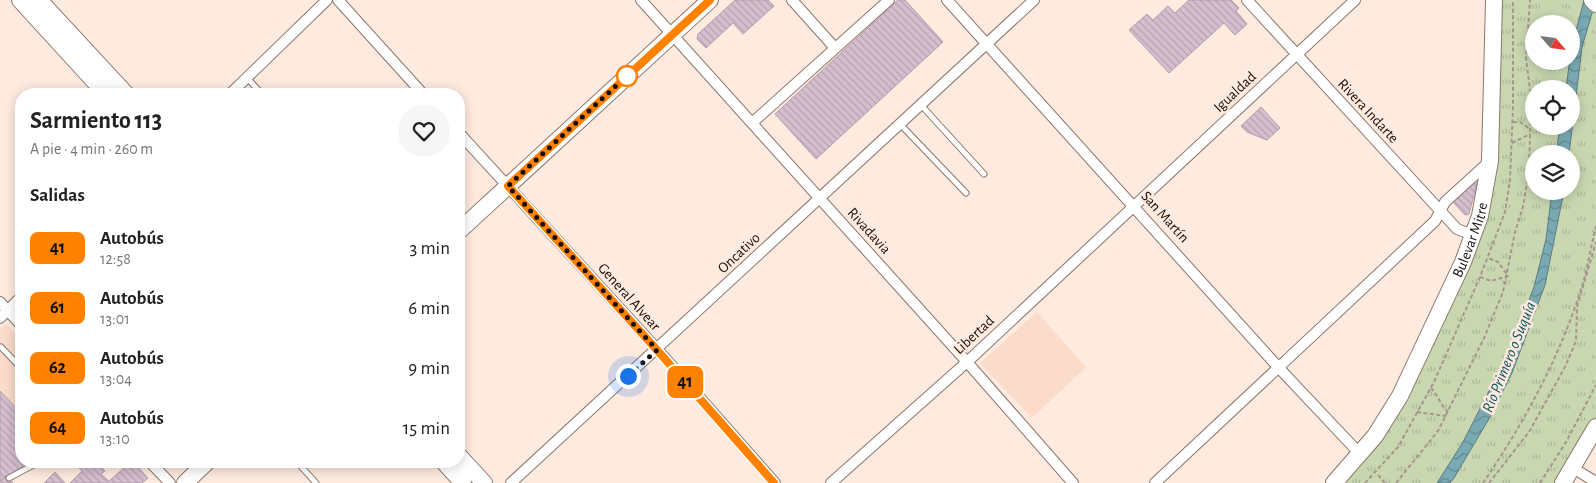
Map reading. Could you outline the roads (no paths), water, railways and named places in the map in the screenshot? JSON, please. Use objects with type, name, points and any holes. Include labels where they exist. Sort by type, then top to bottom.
[{"type":"main road","points":[[20,0],[101,88]]},
{"type":"main road","points":[[39,0],[120,88]]},
{"type":"main road","points":[[465,225],[710,0]]},
{"type":"main road","name":"Bulevar Mitre","points":[[1334,483],[1360,454],[1400,396],[1447,297],[1473,235],[1484,202],[1490,161],[1494,0]]},
{"type":"main road","points":[[1592,0],[1596,4]]},
{"type":"main road","points":[[1564,483],[1585,472],[1596,428]]},
{"type":"main road","points":[[465,462],[484,483]]},
{"type":"main road","points":[[185,483],[201,468]]},
{"type":"main road","points":[[450,468],[464,483]]},
{"type":"street","points":[[236,88],[327,0]]},
{"type":"street","points":[[338,0],[418,88]]},
{"type":"street","name":"Rivadavia","points":[[642,0],[1073,483]]},
{"type":"street","points":[[792,0],[835,48]]},
{"type":"street","points":[[752,124],[889,0]]},
{"type":"street","name":"San Martín","points":[[947,0],[1135,206],[1279,368],[1360,454]]},
{"type":"street","name":"Oncativo","points":[[511,483],[1034,0]]},
{"type":"street","name":"Rivera Indarte","points":[[1247,0],[1457,228],[1473,235]]},
{"type":"street","name":"Igualdad","points":[[1135,206],[1355,0]]},
{"type":"street","name":"General Alvear","points":[[465,139],[775,483]]},
{"type":"street","points":[[1155,483],[1435,221],[1445,202],[1490,161]]},
{"type":"street","name":"Libertad","points":[[831,483],[967,362],[1135,206]]},
{"type":"street","points":[[0,302],[4,314],[15,320]]},
{"type":"street","points":[[4,314],[15,303]]},
{"type":"street","points":[[156,468],[170,483]]},
{"type":"street","points":[[1585,472],[1596,482]]},
{"type":"lane","points":[[246,78],[256,88]]},
{"type":"lane","points":[[921,104],[984,174]]},
{"type":"lane","points":[[900,124],[966,193]]},
{"type":"lane","points":[[1,346],[15,361]]},
{"type":"lane","points":[[8,478],[28,468]]},
{"type":"lane","points":[[302,468],[316,483]]},
{"type":"water","points":[[1584,0],[1596,0],[1582,47],[1580,63],[1580,15]]},
{"type":"water","points":[[1568,70],[1579,70],[1578,80],[1567,80]]},
{"type":"water","points":[[1559,135],[1571,135],[1570,145],[1557,145]]},
{"type":"water","name":"Río Primero o Suquía","points":[[1551,200],[1562,200],[1545,285],[1512,373],[1490,417],[1454,478],[1450,483],[1437,483],[1463,442],[1508,354],[1534,287],[1546,239]]}]
